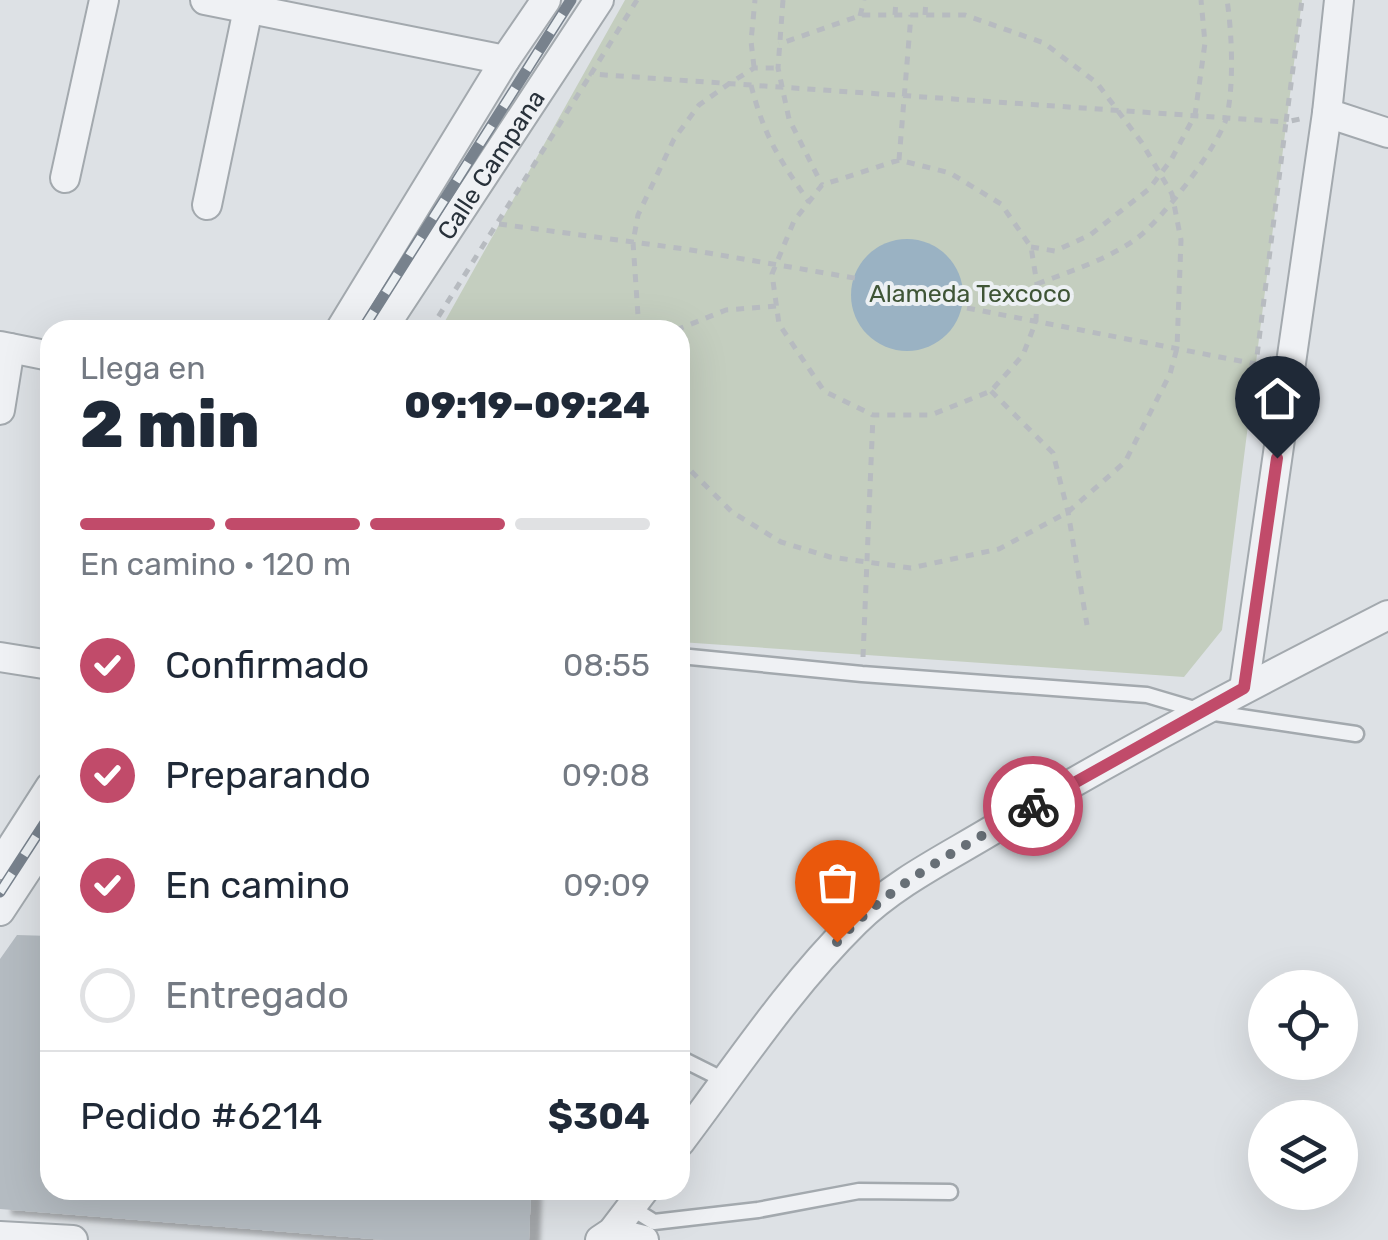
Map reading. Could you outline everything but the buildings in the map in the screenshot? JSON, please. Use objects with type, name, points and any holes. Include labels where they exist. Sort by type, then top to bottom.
[{"type":"street","points":[[65,178],[104,0]]},
{"type":"street","points":[[205,0],[505,60]]},
{"type":"street","name":"Calle Campana","points":[[346,320],[546,0]]},
{"type":"street","name":"Calle Campana","points":[[389,320],[599,0]]},
{"type":"street","points":[[1244,688],[1327,112],[1339,0]]},
{"type":"street","points":[[206,204],[248,10]]},
{"type":"street","points":[[1327,112],[1388,133]]},
{"type":"street","points":[[0,410],[5,347],[40,354]]},
{"type":"street","points":[[690,1129],[857,920],[916,876],[1200,711],[1388,615]]},
{"type":"street","points":[[0,657],[40,663]]},
{"type":"street","points":[[0,864],[40,802]]},
{"type":"street","points":[[0,911],[40,850]]},
{"type":"street","points":[[606,1236],[636,1200]]},
{"type":"street","points":[[0,1236],[73,1240]]},
{"type":"street","points":[[606,1236],[644,1240]]},
{"type":"lane","points":[[690,657],[1147,695],[1200,711],[1356,734]]},
{"type":"lane","points":[[690,1063],[726,1081]]},
{"type":"lane","points":[[638,1200],[654,1222],[758,1210],[859,1191],[950,1192]]},
{"type":"path","points":[[636,0],[591,74],[1286,122]]},
{"type":"path","points":[[754,68],[751,41],[755,0]]},
{"type":"path","points":[[783,0],[778,68],[790,119],[822,185]]},
{"type":"path","points":[[860,16],[864,0]]},
{"type":"path","points":[[895,16],[896,0]]},
{"type":"path","points":[[925,16],[926,0]]},
{"type":"path","points":[[1031,247],[1054,251],[1090,235],[1149,190],[1172,160],[1195,116],[1204,43],[1202,0]]},
{"type":"path","points":[[1038,284],[1136,239],[1174,201],[1226,118],[1231,55],[1227,0]]},
{"type":"path","points":[[967,308],[1256,364],[1302,0]]},
{"type":"path","points":[[690,470],[732,512],[781,542],[830,557],[912,568],[999,548],[1068,512],[1125,462],[1170,374],[1178,348],[1181,240],[1174,201],[1160,174],[1097,83],[1044,43],[965,15],[860,16],[779,44]]},
{"type":"path","points":[[899,160],[911,16]]},
{"type":"path","points":[[639,320],[633,242],[638,215],[674,138],[700,105],[730,84],[754,68],[778,68]]},
{"type":"path","points":[[751,85],[774,153],[809,202]]},
{"type":"path","points":[[899,160],[950,173],[1001,204],[1031,247],[1038,284],[1036,321],[1023,355],[991,391],[930,415],[873,415],[824,391],[779,324],[772,274],[794,222],[809,202],[822,185],[899,160]]},
{"type":"path","points":[[499,224],[860,278]]},
{"type":"path","points":[[690,324],[726,310],[777,306]]},
{"type":"path","points":[[991,391],[1052,453],[1068,512],[1087,625]]},
{"type":"path","points":[[862,674],[873,415]]},
{"type":"green space","name":"Alameda Texcoco","points":[[625,0],[1302,0],[1222,630],[1184,677],[690,643],[690,320],[446,320]]},
{"type":"water","points":[[907,239],[928,243],[946,256],[959,274],[963,295],[959,316],[946,334],[928,347],[907,351],[886,347],[868,334],[855,316],[851,295],[855,274],[868,256],[886,243]]},
{"type":"railway","points":[[368,320],[571,0]]},
{"type":"railway","points":[[0,892],[40,830]]},
{"type":"way so far","points":[[837,942],[857,920],[916,876],[1033,806]]},
{"type":"route","points":[[1033,806],[1244,688],[1277,458]]}]
